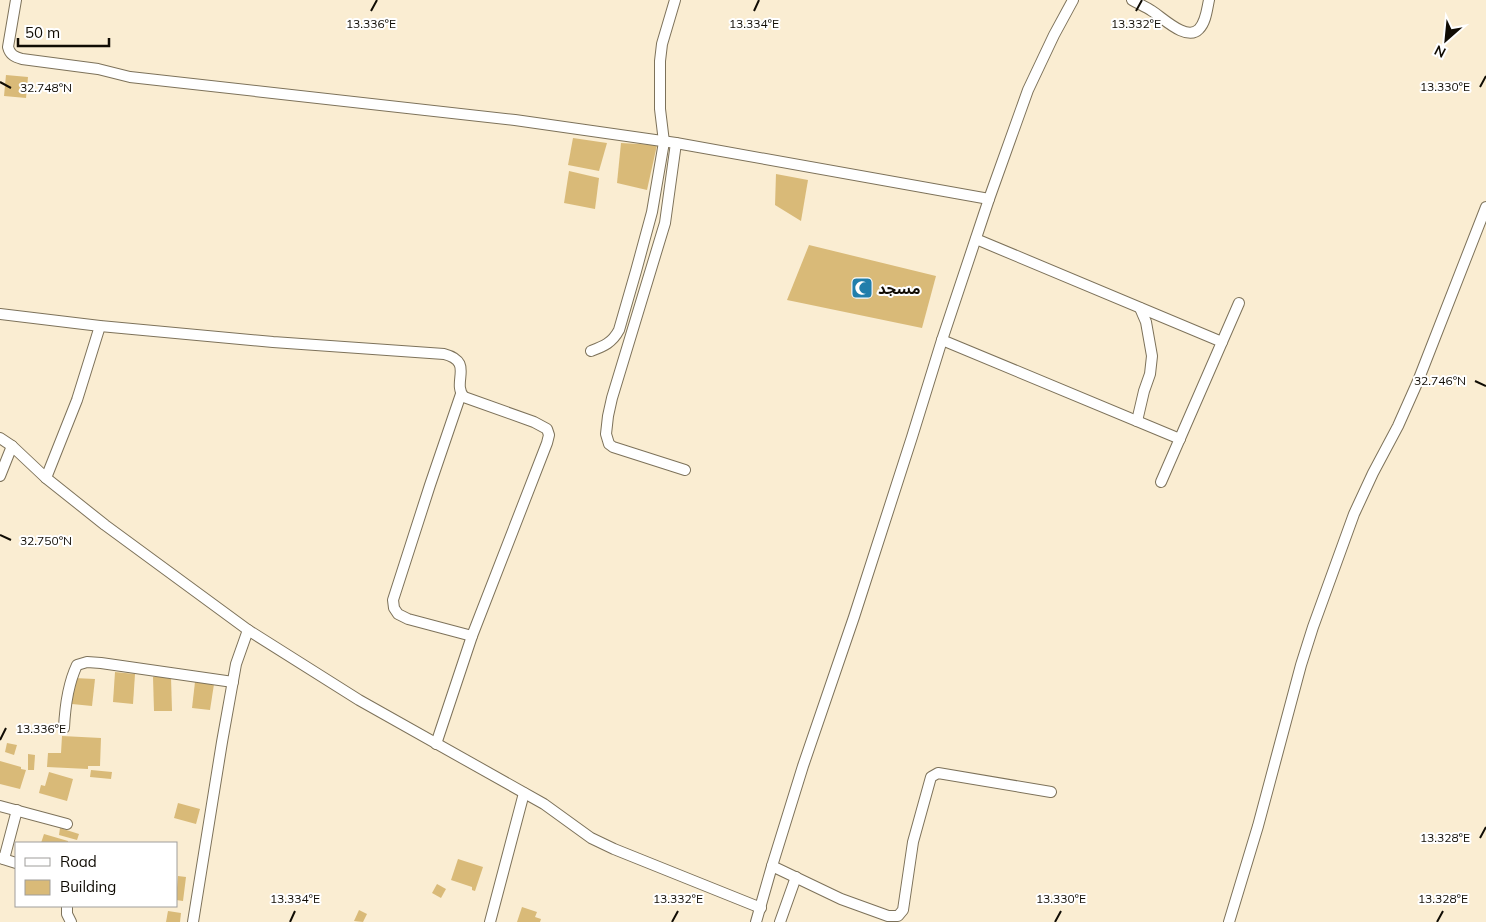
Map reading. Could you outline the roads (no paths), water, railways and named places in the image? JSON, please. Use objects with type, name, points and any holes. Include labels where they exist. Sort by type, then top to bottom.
[{"type":"street","points":[[16,0],[8,47],[9,52],[14,57],[22,59],[98,69],[130,77],[515,120],[676,143],[989,199]]},
{"type":"street","points":[[591,351],[610,343],[619,330],[652,212],[664,142],[660,109],[660,61],[662,44],[674,0]]},
{"type":"street","points":[[756,922],[803,766],[854,617],[989,199],[1028,90],[1073,0]]},
{"type":"street","points":[[1132,0],[1152,11],[1177,29],[1185,32],[1194,32],[1204,23],[1209,0]]},
{"type":"street","points":[[676,143],[665,223],[612,398],[606,434],[609,444],[613,447],[685,470]]},
{"type":"street","points":[[1229,922],[1258,826],[1302,666],[1354,514],[1418,381],[1486,207]]},
{"type":"street","points":[[976,239],[1222,342]]},
{"type":"street","points":[[1161,482],[1239,303]]},
{"type":"street","points":[[1137,421],[1144,390],[1150,374],[1152,356],[1146,322],[1140,308]]},
{"type":"street","points":[[0,314],[100,326],[450,356],[460,364],[461,394],[393,600],[394,608],[398,614],[408,619],[472,636]]},
{"type":"street","points":[[46,478],[76,400],[100,326]]},
{"type":"street","points":[[942,340],[1180,438]]},
{"type":"street","points":[[436,744],[472,636],[550,435],[548,429],[542,425],[467,399],[461,394]]},
{"type":"street","points":[[0,438],[12,446],[46,478],[104,525],[248,630],[359,700],[544,804],[591,838],[614,850],[760,908]]},
{"type":"street","points":[[0,476],[12,446]]},
{"type":"street","points":[[193,922],[236,664],[248,630]]},
{"type":"street","points":[[64,728],[67,699],[73,675],[77,665],[80,663],[101,664],[233,682]]},
{"type":"street","points":[[772,866],[841,899],[901,919],[913,842],[933,775],[938,773],[1051,792]]},
{"type":"street","points":[[490,922],[524,793]]},
{"type":"street","points":[[0,806],[68,824]]},
{"type":"street","points":[[15,863],[2,859],[17,810]]},
{"type":"street","points":[[780,922],[796,877]]},
{"type":"street","points":[[67,907],[67,914],[71,922]]},
{"type":"street","points":[[871,922],[874,911]]},
{"type":"place","name":"مسجد","points":[[862,288]]}]
